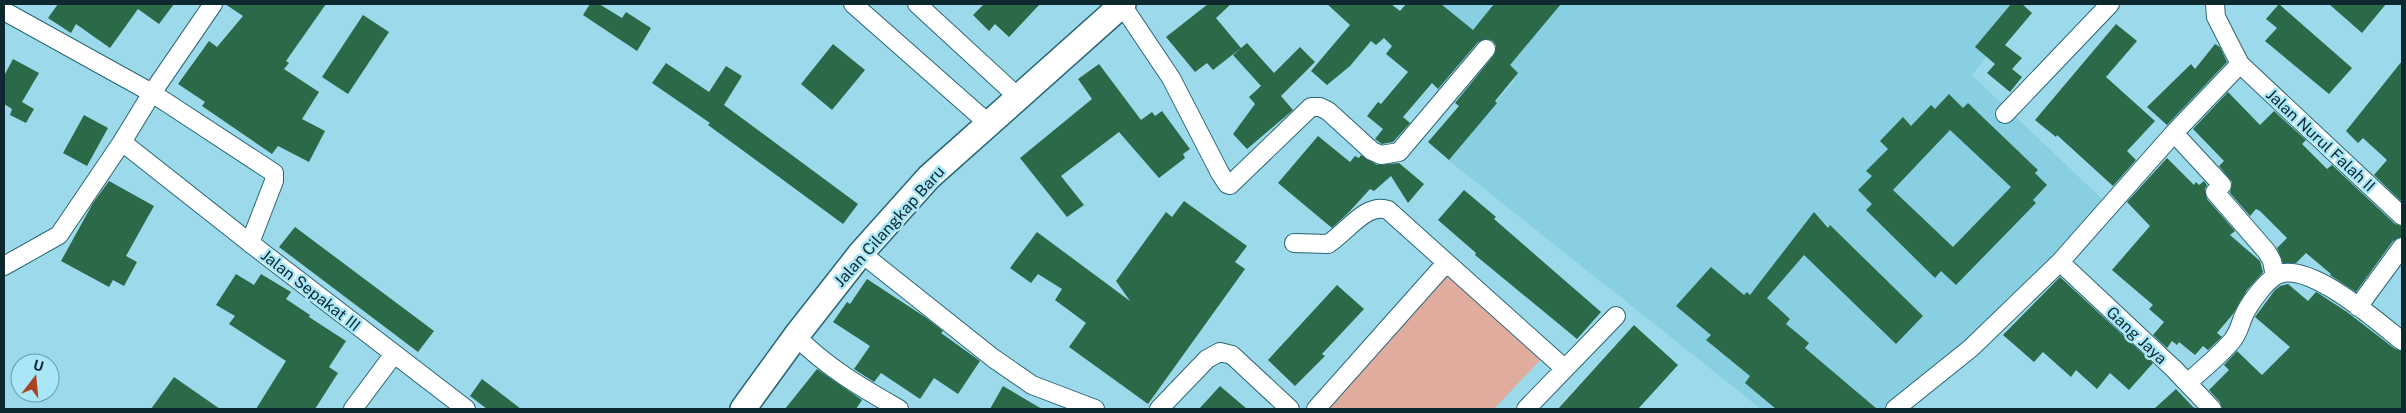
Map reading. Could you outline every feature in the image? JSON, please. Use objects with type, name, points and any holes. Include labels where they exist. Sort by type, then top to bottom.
[{"type":"street","points":[[4,266],[59,235],[122,142],[152,92],[214,4]]},
{"type":"street","points":[[853,4],[989,124]]},
{"type":"street","points":[[918,4],[1019,98]]},
{"type":"street","points":[[1123,4],[1171,78],[1220,173],[1227,184],[1230,185],[1311,107],[1320,107],[1328,111],[1372,151],[1381,155],[1399,152],[1486,49]]},
{"type":"street","name":"Jalan Cilangkap Baru","points":[[743,409],[860,253],[929,177],[1123,4]]},
{"type":"street","points":[[2005,114],[2110,4]]},
{"type":"street","points":[[1895,409],[1971,348],[2060,262],[2174,133],[2240,64],[2212,5]]},
{"type":"street","points":[[4,11],[152,92]]},
{"type":"street","name":"Jalan Nurul Falah II","points":[[2240,64],[2402,216]]},
{"type":"street","name":"Jalan Sepakat III","points":[[152,92],[274,173],[274,180],[250,243],[466,409]]},
{"type":"street","points":[[2174,133],[2222,185],[2215,192],[2266,252],[2272,261],[2275,276]]},
{"type":"street","points":[[122,142],[250,243]]},
{"type":"street","points":[[1294,243],[1328,244],[1371,209],[1380,207],[1388,210],[1564,368]]},
{"type":"street","points":[[2358,307],[2402,247]]},
{"type":"street","points":[[860,253],[985,352],[1032,385],[1095,409]]},
{"type":"street","name":"Gang Jaya","points":[[2060,262],[2212,409]]},
{"type":"street","points":[[1316,409],[1446,263]]},
{"type":"street","points":[[2187,383],[2232,342],[2239,332],[2246,311],[2275,276],[2292,272],[2313,278],[2358,307],[2402,341]]},
{"type":"street","points":[[1526,409],[1616,316]]},
{"type":"street","points":[[796,336],[817,357],[864,390],[899,409]]},
{"type":"street","points":[[1160,409],[1207,360],[1220,352],[1232,356],[1290,409]]},
{"type":"street","points":[[353,409],[394,354]]},
{"type":"shaded area","points":[[1429,4],[2028,4],[1972,75],[2104,201],[1968,347],[1892,409],[1761,409],[1447,159],[1515,80]]},
{"type":"shaded area","points":[[1445,267],[1543,357],[1494,409],[1322,409]]},
{"type":"building","points":[[58,4],[174,4],[159,24],[138,9],[110,48],[76,24],[71,33],[48,18]]},
{"type":"building","points":[[225,4],[326,4],[286,61],[289,63],[284,69],[319,92],[302,119],[325,131],[309,162],[278,146],[272,154],[202,106],[205,102],[178,84],[209,41],[217,47],[243,16]]},
{"type":"building","points":[[590,4],[599,4],[622,18],[626,12],[651,28],[637,51],[583,15]]},
{"type":"building","points":[[984,4],[1040,4],[1009,37],[995,24],[989,31],[973,15]]},
{"type":"building","points":[[1208,4],[1231,4],[1216,18],[1241,48],[1213,70],[1207,63],[1195,72],[1166,37]]},
{"type":"building","points":[[1327,4],[1391,4],[1400,11],[1406,4],[1441,4],[1473,30],[1494,4],[1561,4],[1510,65],[1518,73],[1495,101],[1497,103],[1449,160],[1428,142],[1459,106],[1455,103],[1494,55],[1496,46],[1493,41],[1487,39],[1478,42],[1438,89],[1432,83],[1403,117],[1410,123],[1393,142],[1382,144],[1375,139],[1383,129],[1367,116],[1378,102],[1381,104],[1408,72],[1386,54],[1392,46],[1384,38],[1376,45],[1371,41],[1350,66],[1327,85],[1311,71],[1350,25]]},
{"type":"building","points":[[2011,4],[2022,4],[2032,13],[2005,45],[2022,58],[2012,69],[2022,77],[2010,92],[1987,73],[1995,64],[1975,47]]},
{"type":"building","points":[[2279,4],[2352,68],[2329,94],[2265,41],[2277,28],[2266,19]]},
{"type":"building","points":[[2329,4],[2386,4],[2362,33]]},
{"type":"building","points":[[363,15],[389,32],[348,94],[322,77]]},
{"type":"building","points":[[2116,24],[2137,41],[2106,77],[2155,121],[2127,151],[2136,160],[2113,186],[2057,135],[2056,137],[2035,120]]},
{"type":"building","points":[[1247,43],[1274,73],[1300,47],[1315,62],[1281,96],[1293,110],[1247,149],[1233,134],[1255,104],[1249,97],[1261,86],[1233,55]]},
{"type":"building","points":[[833,44],[865,70],[832,110],[801,84]]},
{"type":"building","points":[[2215,44],[2220,47],[2227,62],[2167,125],[2147,107],[2191,64],[2195,69]]},
{"type":"building","points":[[13,59],[39,73],[22,102],[34,109],[26,123],[10,115],[12,109],[4,104],[4,76]]},
{"type":"building","points":[[2402,61],[2402,202],[2374,175],[2387,160],[2363,138],[2358,143],[2346,131]]},
{"type":"building","points":[[666,63],[709,92],[726,66],[742,76],[724,105],[858,204],[843,224],[708,125],[710,123],[652,83]]},
{"type":"building","points":[[1099,64],[1141,120],[1152,112],[1155,116],[1162,111],[1190,149],[1183,154],[1185,158],[1159,178],[1119,132],[1061,176],[1084,205],[1067,217],[1020,158],[1092,99],[1078,79]]},
{"type":"building","points":[[2228,92],[2260,125],[2274,111],[2306,140],[2302,144],[2327,169],[2332,165],[2395,224],[2402,226],[2402,237],[2393,241],[2356,292],[2330,275],[2306,253],[2296,263],[2283,263],[2277,248],[2287,238],[2260,211],[2256,209],[2250,216],[2230,193],[2232,182],[2219,166],[2224,161],[2193,129]]},
{"type":"building","points":[[1949,94],[1963,108],[1968,103],[2038,170],[2035,173],[2047,185],[2033,200],[2036,203],[1956,285],[1941,271],[1935,278],[1866,210],[1872,204],[1858,190],[1872,176],[1866,171],[1888,149],[1880,141],[1903,117],[1911,126],[1931,105],[1935,109]],"holes":[[[1950,130],[2011,187],[1953,247],[1893,190]]]},
{"type":"building","points":[[84,115],[108,128],[87,166],[63,153]]},
{"type":"building","points":[[1318,136],[1350,162],[1355,156],[1359,158],[1361,155],[1377,165],[1399,163],[1424,184],[1408,203],[1391,176],[1374,191],[1370,189],[1332,228],[1278,183]]},
{"type":"building","points":[[2167,158],[2194,185],[2196,182],[2199,185],[2204,181],[2207,185],[2205,189],[2207,199],[2235,231],[2230,235],[2260,261],[2263,272],[2247,290],[2233,314],[2217,333],[2222,337],[2208,350],[2203,346],[2195,355],[2179,342],[2177,345],[2172,341],[2167,348],[2153,335],[2164,322],[2149,309],[2153,305],[2112,270],[2150,226],[2127,202]]},
{"type":"building","points":[[109,181],[154,206],[126,256],[137,262],[124,286],[113,280],[109,287],[61,261],[93,203]]},
{"type":"building","points":[[1464,190],[1496,217],[1494,219],[1601,312],[1577,339],[1475,255],[1476,253],[1438,220]]},
{"type":"building","points":[[1184,201],[1247,246],[1235,262],[1245,269],[1148,404],[1069,347],[1086,323],[1055,300],[1062,289],[1038,274],[1031,283],[1010,268],[1037,232],[1130,301],[1116,281],[1166,212],[1172,217]]},
{"type":"building","points":[[1814,212],[1828,228],[1830,225],[1923,316],[1896,344],[1804,255],[1767,298],[1790,319],[1786,324],[1809,343],[1805,348],[1877,409],[1776,409],[1745,383],[1750,376],[1706,340],[1711,335],[1676,306],[1711,267],[1744,295],[1747,292],[1750,295]]},
{"type":"building","points":[[295,227],[434,331],[418,352],[279,247]]},
{"type":"building","points":[[236,274],[254,285],[261,274],[291,292],[286,299],[310,315],[309,317],[346,341],[329,367],[338,373],[315,409],[256,409],[286,361],[229,324],[235,316],[216,305]]},
{"type":"building","points":[[2060,277],[2153,363],[2129,390],[2110,373],[2097,389],[2076,370],[2071,377],[2043,352],[2034,362],[2003,335]]},
{"type":"building","points":[[867,279],[925,317],[943,331],[941,333],[980,361],[958,394],[934,378],[920,399],[881,373],[874,382],[854,369],[870,346],[833,322],[847,302],[850,304]]},
{"type":"building","points":[[2288,284],[2308,301],[2316,292],[2318,293],[2347,312],[2395,349],[2402,351],[2402,409],[2222,409],[2220,402],[2209,390],[2229,370],[2224,365],[2237,351],[2262,375],[2290,347],[2255,317],[2275,290],[2280,286]]},
{"type":"building","points":[[1337,285],[1364,309],[1322,354],[1325,356],[1295,386],[1268,360]]},
{"type":"building","points":[[1634,325],[1678,365],[1638,409],[1558,409]]},
{"type":"building","points":[[817,369],[862,400],[856,409],[785,409]]},
{"type":"building","points":[[174,377],[220,409],[151,409]]},
{"type":"building","points":[[482,379],[521,409],[487,409],[470,396]]},
{"type":"building","points":[[1003,386],[1042,409],[990,409]]},
{"type":"building","points":[[1220,386],[1247,409],[1199,409]]},
{"type":"building","points":[[2176,389],[2193,407],[2198,409],[2154,409]]}]
